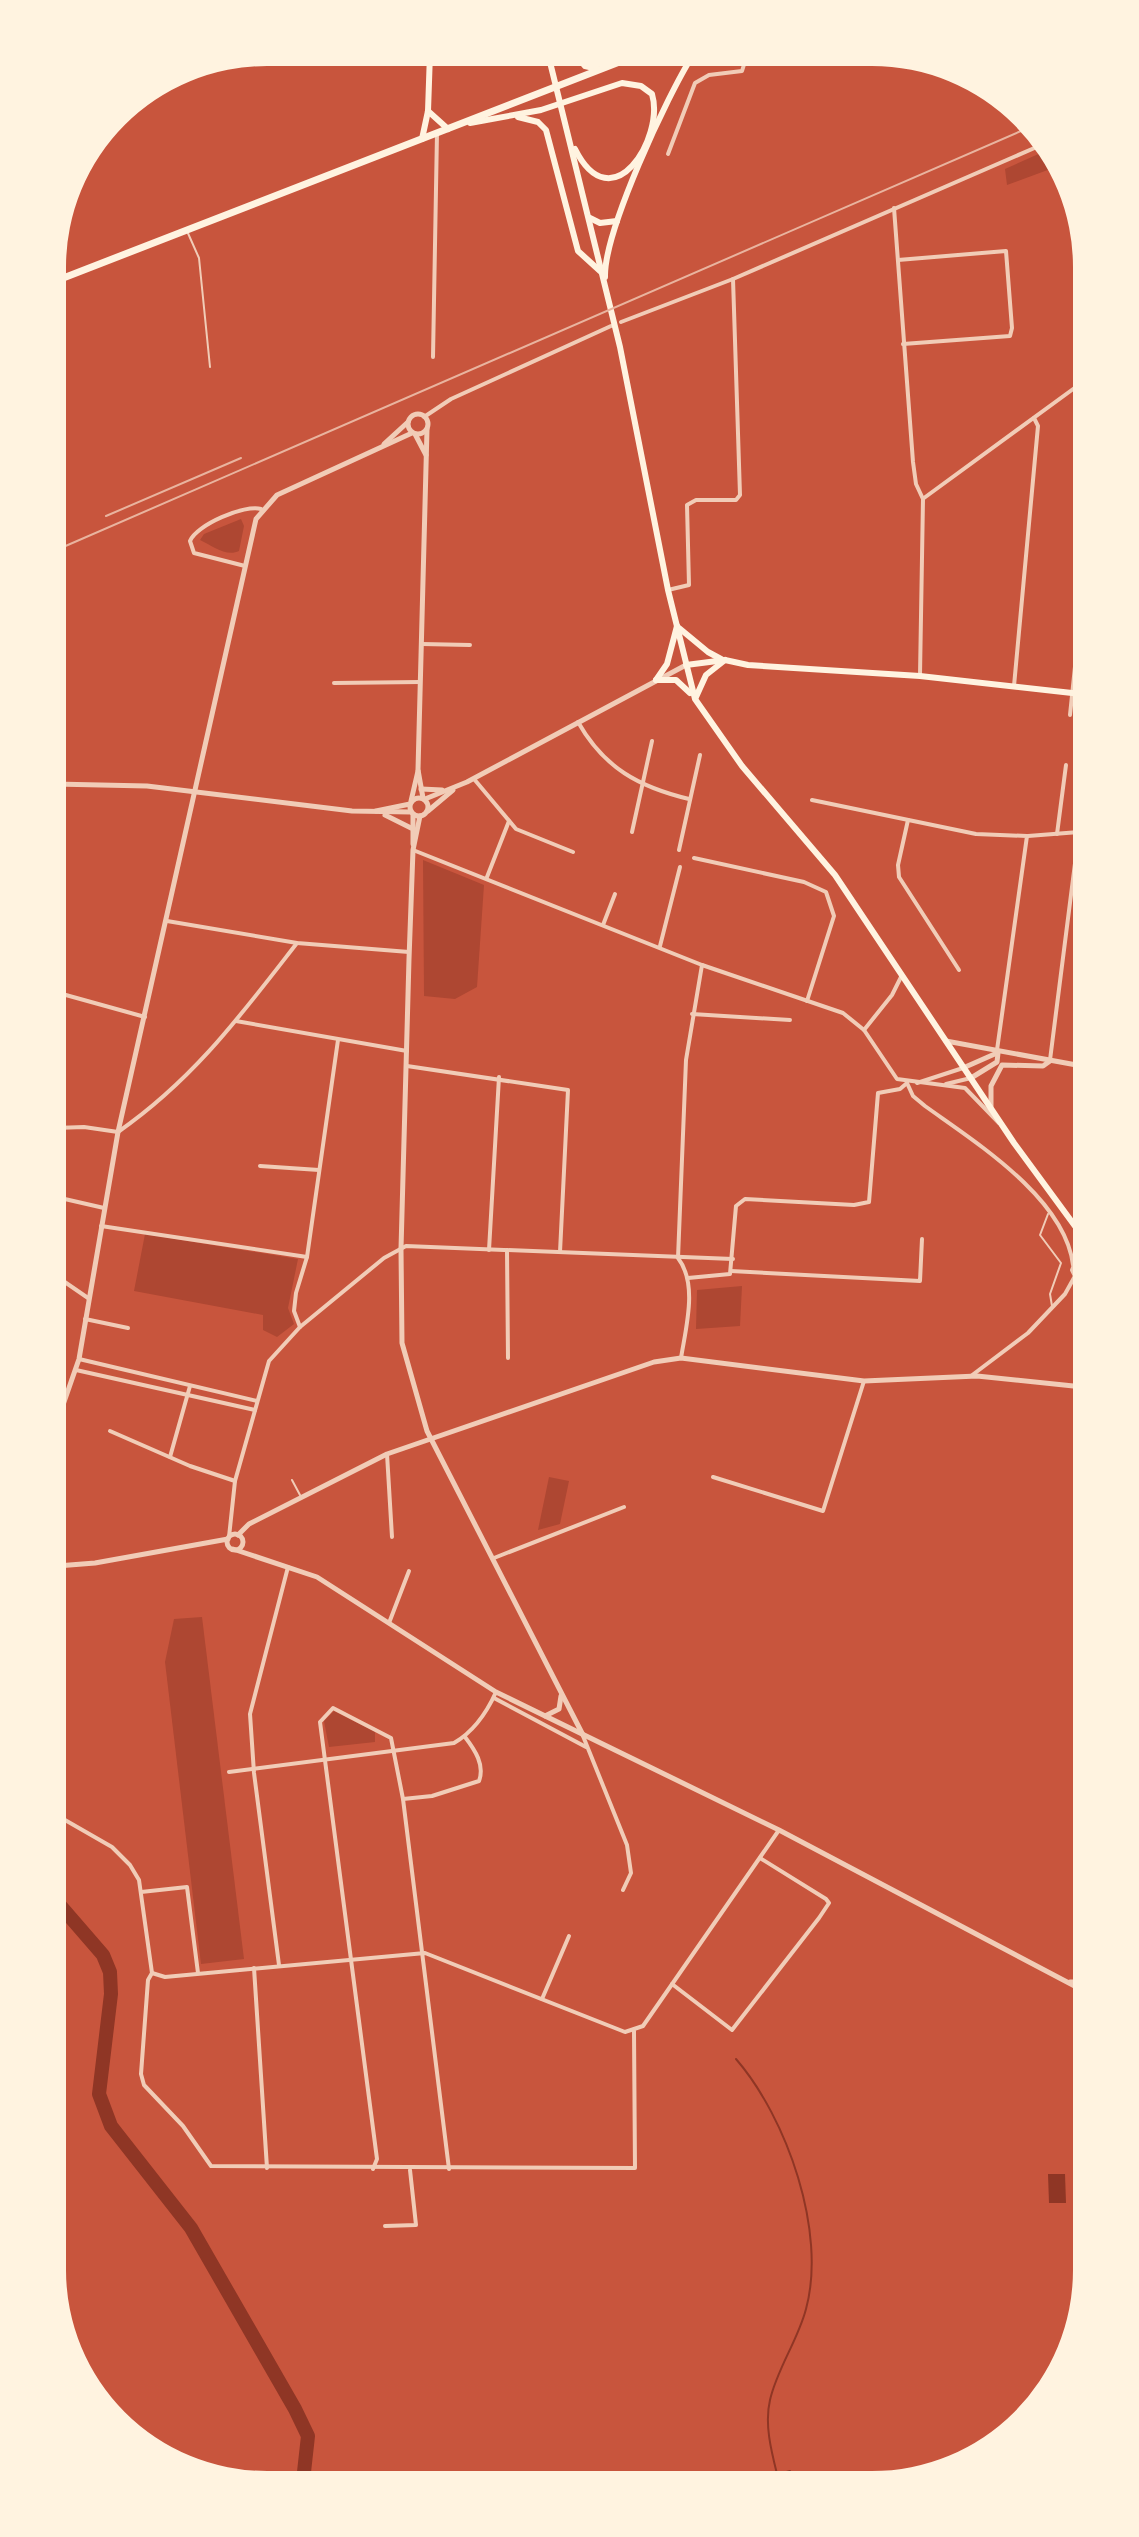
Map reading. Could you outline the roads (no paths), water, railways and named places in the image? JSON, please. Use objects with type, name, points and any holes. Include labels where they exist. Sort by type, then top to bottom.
[{"type":"main road","points":[[422,139],[428,111],[430,66]]},
{"type":"main road","points":[[551,66],[620,347],[668,590],[695,699]]},
{"type":"main road","points":[[585,66],[605,68]]},
{"type":"main road","points":[[66,277],[610,66]]},
{"type":"main road","points":[[606,291],[605,257],[617,221],[688,66]]},
{"type":"main road","points":[[462,124],[541,110],[622,83],[641,86],[652,94],[655,114],[651,127],[637,160],[625,174],[606,179],[592,174],[568,136]]},
{"type":"main road","points":[[428,111],[448,129]]},
{"type":"main road","points":[[506,117],[532,119],[546,130],[578,251],[600,271]]},
{"type":"main road","points":[[590,218],[600,223],[617,221]]},
{"type":"main road","points":[[677,626],[708,652],[748,665],[920,676],[1073,693]]},
{"type":"main road","points":[[656,680],[667,664],[677,626]]},
{"type":"main road","points":[[686,665],[725,660]]},
{"type":"main road","points":[[695,699],[699,684],[725,660]]},
{"type":"main road","points":[[656,680],[676,680],[695,699],[742,766],[835,875],[1000,1123],[1073,1223]]},
{"type":"street","points":[[668,154],[691,87],[702,77],[742,71],[745,66]]},
{"type":"street","points":[[433,357],[437,133]]},
{"type":"street","points":[[621,322],[733,279],[1033,148]]},
{"type":"street","points":[[894,208],[913,462],[916,484],[923,499],[920,676]]},
{"type":"street","points":[[897,260],[1006,251],[1012,328],[1010,336],[903,344]]},
{"type":"street","points":[[668,590],[689,585],[687,505],[696,500],[736,500],[740,495],[733,279]]},
{"type":"street","points":[[381,448],[413,415],[424,417],[451,399],[611,326]]},
{"type":"street","points":[[923,499],[1073,389]]},
{"type":"street","points":[[424,417],[428,459],[418,770],[411,803],[413,848],[401,1249],[402,1343],[418,1405],[431,1438],[494,1558],[586,1747],[596,1760],[627,1845],[631,1873],[623,1890]]},
{"type":"street","points":[[1014,686],[1038,426],[1034,418]]},
{"type":"street","points":[[408,422],[428,459]]},
{"type":"street","points":[[66,1398],[79,1359],[118,1132],[252,531],[261,509],[285,491],[427,429]]},
{"type":"street","points":[[245,566],[194,553],[190,541],[196,530],[247,508],[261,509]]},
{"type":"street","points":[[422,644],[470,645]]},
{"type":"street","points":[[372,812],[457,787],[686,665]]},
{"type":"street","points":[[334,683],[421,682]]},
{"type":"street","points":[[1070,715],[1073,706]]},
{"type":"street","points":[[578,722],[590,742],[622,773],[641,784],[689,799]]},
{"type":"street","points":[[632,832],[652,741]]},
{"type":"street","points":[[679,850],[700,755]]},
{"type":"street","points":[[1057,834],[1066,765]]},
{"type":"street","points":[[418,770],[428,811]]},
{"type":"street","points":[[474,779],[516,829],[573,852]]},
{"type":"street","points":[[66,784],[147,786],[420,816]]},
{"type":"street","points":[[413,848],[420,816],[457,787]]},
{"type":"street","points":[[421,789],[447,790]]},
{"type":"street","points":[[812,800],[976,834],[1027,836],[1073,833]]},
{"type":"street","points":[[384,814],[411,828]]},
{"type":"street","points":[[908,820],[899,877],[959,970]]},
{"type":"street","points":[[487,877],[509,821]]},
{"type":"street","points":[[940,1085],[971,1078],[997,1062],[1006,973],[1027,836]]},
{"type":"street","points":[[413,848],[702,965],[851,1017],[864,1030],[891,1072],[907,1083],[965,1088],[993,1120],[1000,1123]]},
{"type":"street","points":[[694,858],[804,882],[826,892],[834,916],[807,1001]]},
{"type":"street","points":[[659,947],[680,867]]},
{"type":"street","points":[[991,1107],[991,1086],[1002,1065],[1043,1066],[1050,1060],[1073,885]]},
{"type":"street","points":[[603,925],[615,894]]},
{"type":"street","points":[[167,921],[297,943],[409,952]]},
{"type":"street","points":[[66,1128],[118,1132],[162,1101],[236,1021],[297,943]]},
{"type":"street","points":[[681,1358],[688,1278],[678,1258],[686,1060],[702,965]]},
{"type":"street","points":[[864,1030],[892,995],[901,976]]},
{"type":"street","points":[[66,995],[146,1017]]},
{"type":"street","points":[[692,1014],[790,1020]]},
{"type":"street","points":[[236,1021],[407,1051]]},
{"type":"street","points":[[300,1327],[294,1311],[307,1257],[338,1040]]},
{"type":"street","points":[[945,1041],[1073,1064]]},
{"type":"street","points":[[915,1084],[998,1053]]},
{"type":"street","points":[[407,1066],[499,1077],[568,1090],[560,1252]]},
{"type":"street","points":[[489,1250],[499,1077]]},
{"type":"street","points":[[688,1278],[725,1276],[731,1271],[736,1206],[745,1199],[854,1205],[869,1202],[878,1093],[896,1090],[907,1083]]},
{"type":"street","points":[[907,1083],[913,1096],[925,1106],[1015,1171],[1048,1213],[1067,1244],[1073,1265]]},
{"type":"street","points":[[260,1166],[319,1170]]},
{"type":"street","points":[[66,1200],[104,1208]]},
{"type":"street","points":[[101,1226],[307,1257]]},
{"type":"street","points":[[731,1271],[920,1281],[922,1239]]},
{"type":"street","points":[[586,1747],[495,1695],[317,1577],[257,1558],[232,1540],[229,1522],[235,1481],[269,1361],[300,1327],[384,1258],[401,1249],[733,1259]]},
{"type":"street","points":[[507,1250],[508,1358]]},
{"type":"street","points":[[971,1376],[1028,1333],[1073,1279]]},
{"type":"street","points":[[66,1283],[88,1298]]},
{"type":"street","points":[[85,1319],[128,1328]]},
{"type":"street","points":[[232,1540],[249,1524],[302,1500],[387,1454],[654,1362],[681,1358],[864,1381],[971,1376],[1073,1386]]},
{"type":"street","points":[[79,1359],[257,1401]]},
{"type":"street","points":[[76,1370],[255,1410]]},
{"type":"street","points":[[140,1385],[142,1375]]},
{"type":"street","points":[[713,1477],[823,1511],[864,1381]]},
{"type":"street","points":[[170,1458],[190,1386]]},
{"type":"street","points":[[110,1431],[170,1458],[235,1481]]},
{"type":"street","points":[[387,1454],[392,1537]]},
{"type":"street","points":[[494,1558],[624,1507]]},
{"type":"street","points":[[232,1540],[243,1543]]},
{"type":"street","points":[[66,1565],[232,1540],[243,1543],[257,1558]]},
{"type":"street","points":[[279,1965],[250,1714],[288,1567]]},
{"type":"street","points":[[389,1623],[409,1571]]},
{"type":"street","points":[[554,1730],[560,1723],[560,1691]]},
{"type":"street","points":[[495,1695],[560,1723],[779,1830],[1073,1985]]},
{"type":"street","points":[[229,1772],[454,1743],[465,1737],[495,1695]]},
{"type":"street","points":[[373,2169],[377,2159],[320,1722],[326,1711],[340,1709],[388,1735],[394,1753],[403,1799],[449,2169]]},
{"type":"street","points":[[545,1716],[559,1709]]},
{"type":"street","points":[[403,1799],[432,1796],[479,1781],[482,1771],[465,1737]]},
{"type":"street","points":[[66,1821],[124,1856],[139,1880],[152,1973],[148,1980],[142,2057],[144,2085],[183,2126],[211,2166],[410,2170],[632,2169],[637,2165],[634,2031]]},
{"type":"street","points":[[152,1973],[165,1977],[420,1953],[625,2032],[634,2031],[643,2026],[779,1830]]},
{"type":"street","points":[[672,1984],[732,2030],[819,1918],[829,1903],[826,1899],[760,1858]]},
{"type":"street","points":[[141,1892],[187,1887],[198,1973]]},
{"type":"street","points":[[542,1999],[569,1936]]},
{"type":"street","points":[[254,1968],[267,2168]]},
{"type":"street","points":[[1067,1982],[1073,1982]]},
{"type":"street","points":[[385,2226],[416,2225],[410,2170]]},
{"type":"lane","points":[[187,230],[199,258],[210,367]]},
{"type":"lane","points":[[1048,1213],[1040,1235],[1061,1263],[1050,1294],[1052,1307]]},
{"type":"lane","points":[[292,1480],[302,1500]]},
{"type":"waterway","points":[[66,1912],[103,1955],[110,1972],[111,1994],[99,2094],[111,2126],[191,2228],[295,2409],[308,2436],[304,2471]]},
{"type":"waterway","points":[[736,2059],[755,2084],[786,2144],[807,2212],[811,2246],[811,2279],[806,2309],[777,2377],[768,2410],[777,2471]]},
{"type":"railway","points":[[66,546],[1020,132]]},
{"type":"railway","points":[[106,516],[241,458]]}]
